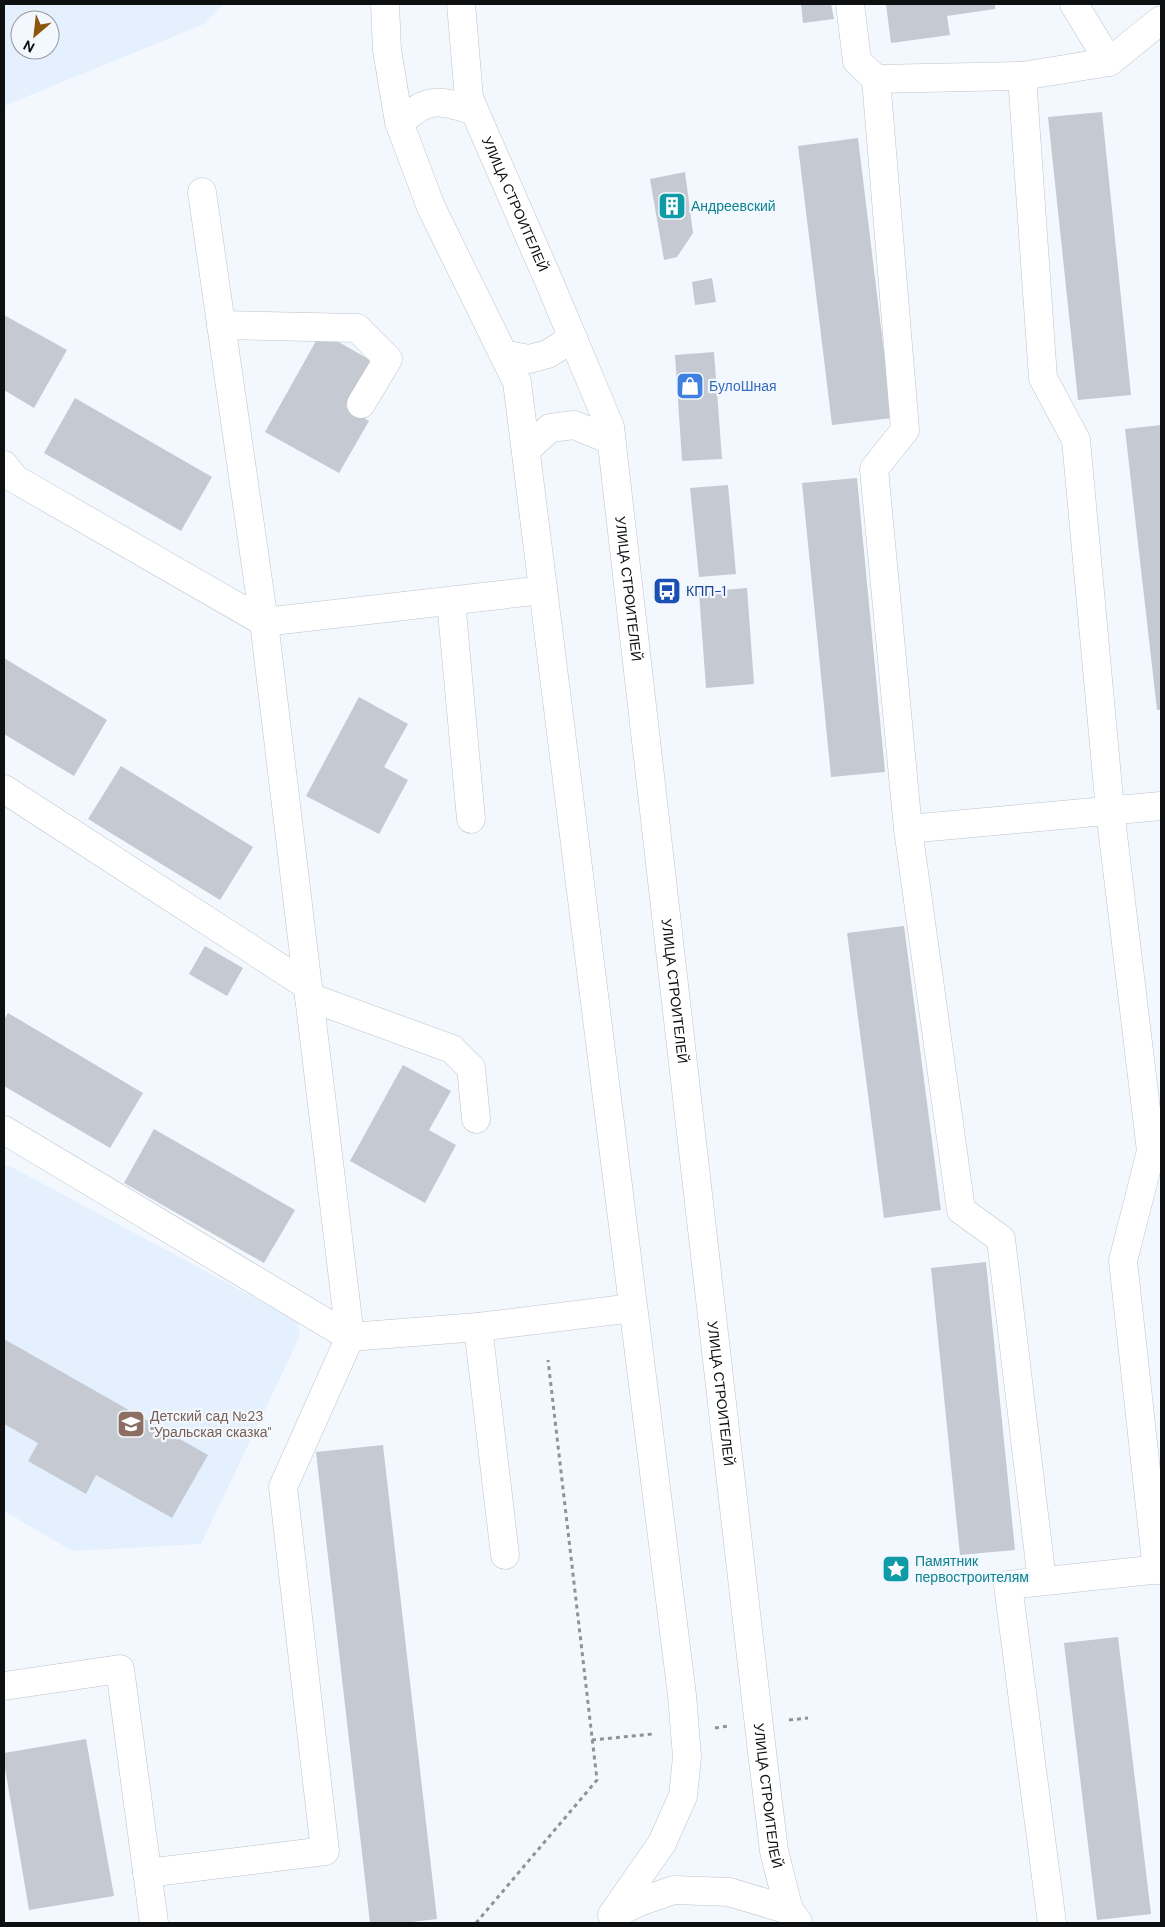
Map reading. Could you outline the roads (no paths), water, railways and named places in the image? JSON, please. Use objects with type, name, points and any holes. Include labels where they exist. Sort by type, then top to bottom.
[{"type":"main road","points":[[386,4],[387,50],[400,126],[431,207],[517,382],[682,1695],[686,1758],[683,1796],[662,1843],[608,1919]]},
{"type":"main road","name":"УЛИЦА СТРОИТЕЛЕЙ","points":[[461,4],[472,105],[610,426],[774,1851],[794,1916]]},
{"type":"main road","points":[[850,4],[857,61],[876,79],[905,430],[874,469],[908,829],[961,1210],[1001,1239],[1042,1581]]},
{"type":"main road","points":[[1074,4],[1109,62]]},
{"type":"main road","points":[[876,79],[1022,76],[1109,62],[1161,20]]},
{"type":"main road","points":[[1022,76],[1044,378],[1076,440],[1110,810],[1151,1151],[1123,1261],[1159,1570],[1008,1585],[1052,1923]]},
{"type":"main road","points":[[400,126],[413,110],[432,103],[447,102],[472,105]]},
{"type":"main road","points":[[147,1873],[325,1851],[283,1487],[350,1337],[264,622],[202,192]]},
{"type":"main road","points":[[221,325],[357,328],[388,359],[361,404]]},
{"type":"main road","points":[[503,354],[529,359],[548,354],[572,338]]},
{"type":"main road","points":[[526,450],[550,428],[574,425],[611,440]]},
{"type":"main road","points":[[4,465],[15,479],[264,622],[543,590]]},
{"type":"main road","points":[[452,601],[472,819]]},
{"type":"main road","points":[[4,789],[308,991],[452,1048],[471,1068],[476,1119]]},
{"type":"main road","points":[[908,829],[1161,806]]},
{"type":"main road","points":[[4,1130],[350,1337],[478,1327],[634,1308]]},
{"type":"main road","points":[[478,1327],[504,1555]]},
{"type":"main road","points":[[4,1686],[120,1669],[154,1923]]},
{"type":"main road","points":[[608,1919],[639,1902],[674,1890],[729,1892],[794,1916]]},
{"type":"place","name":"Андреевский","points":[[672,206]]},
{"type":"place","name":"БулоШная","points":[[690,386]]},
{"type":"place","name":"КПП-1","points":[[667,591]]},
{"type":"place","name":"Детский сад №23 \"Уральская сказка\"","points":[[131,1424]]},
{"type":"place","name":"Памятник первостроителям","points":[[896,1569]]}]
